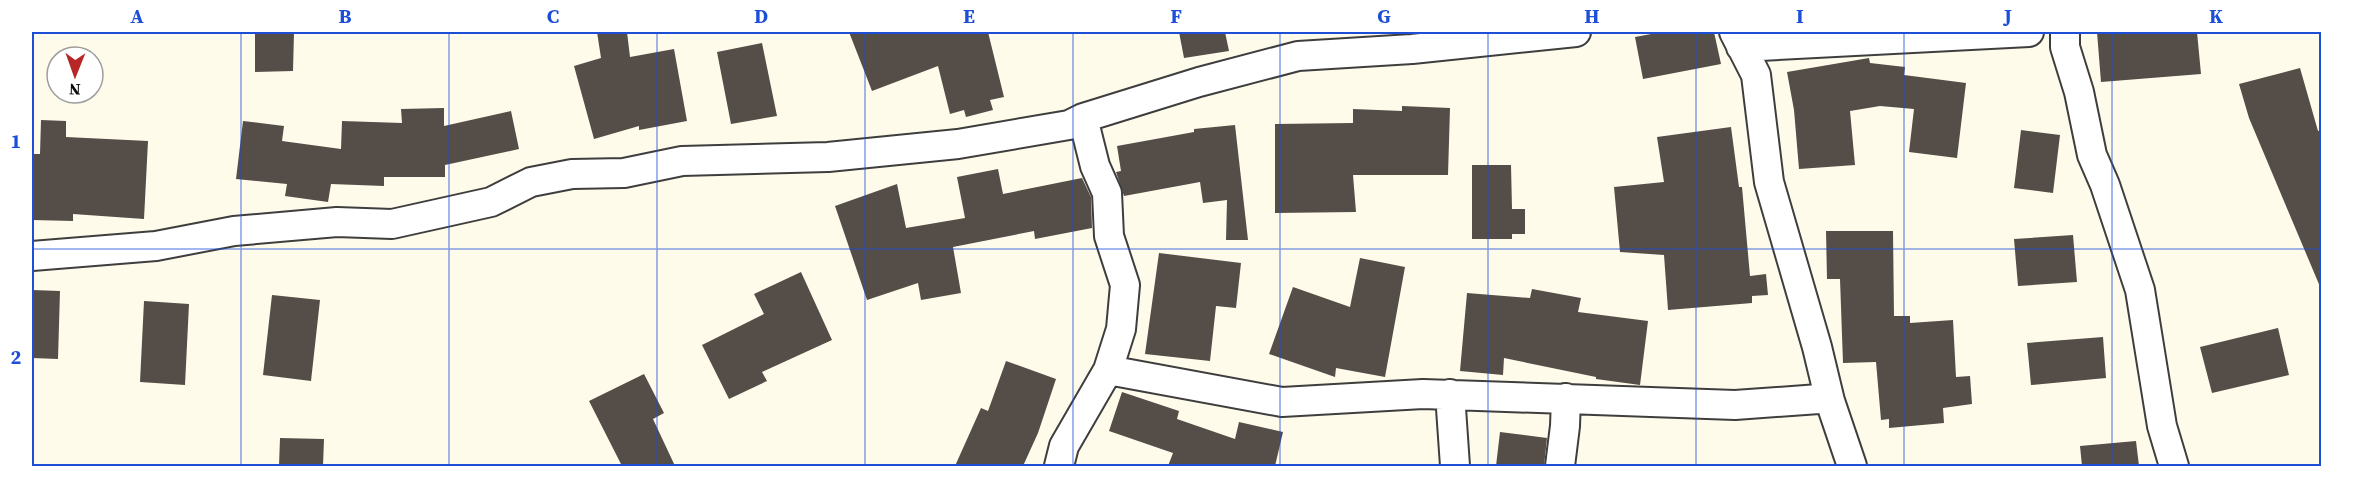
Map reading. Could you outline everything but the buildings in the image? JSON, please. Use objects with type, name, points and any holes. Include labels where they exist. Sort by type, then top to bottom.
[{"type":"street","points":[[32,256],[156,246],[234,231],[337,222],[392,224],[491,202],[531,182],[572,174],[624,172],[682,162],[828,157],[958,144],[1069,124],[1199,82],[1298,56],[1412,49],[1576,32]]},
{"type":"street","points":[[1852,466],[1830,401],[1809,318],[1769,182],[1756,75],[1738,39],[2029,32]]},
{"type":"street","points":[[2065,32],[2065,47],[2079,92],[2092,155],[2105,184],[2140,290],[2162,426],[2174,466]]},
{"type":"street","points":[[1059,466],[1064,446],[1108,370],[1121,329],[1125,285],[1109,236],[1107,193],[1095,166],[1083,118]]},
{"type":"street","points":[[1108,370],[1282,402],[1449,394],[1735,405],[1820,399],[1830,401]]},
{"type":"street","points":[[1449,394],[1455,466]]},
{"type":"street","points":[[1560,466],[1566,398]]}]
